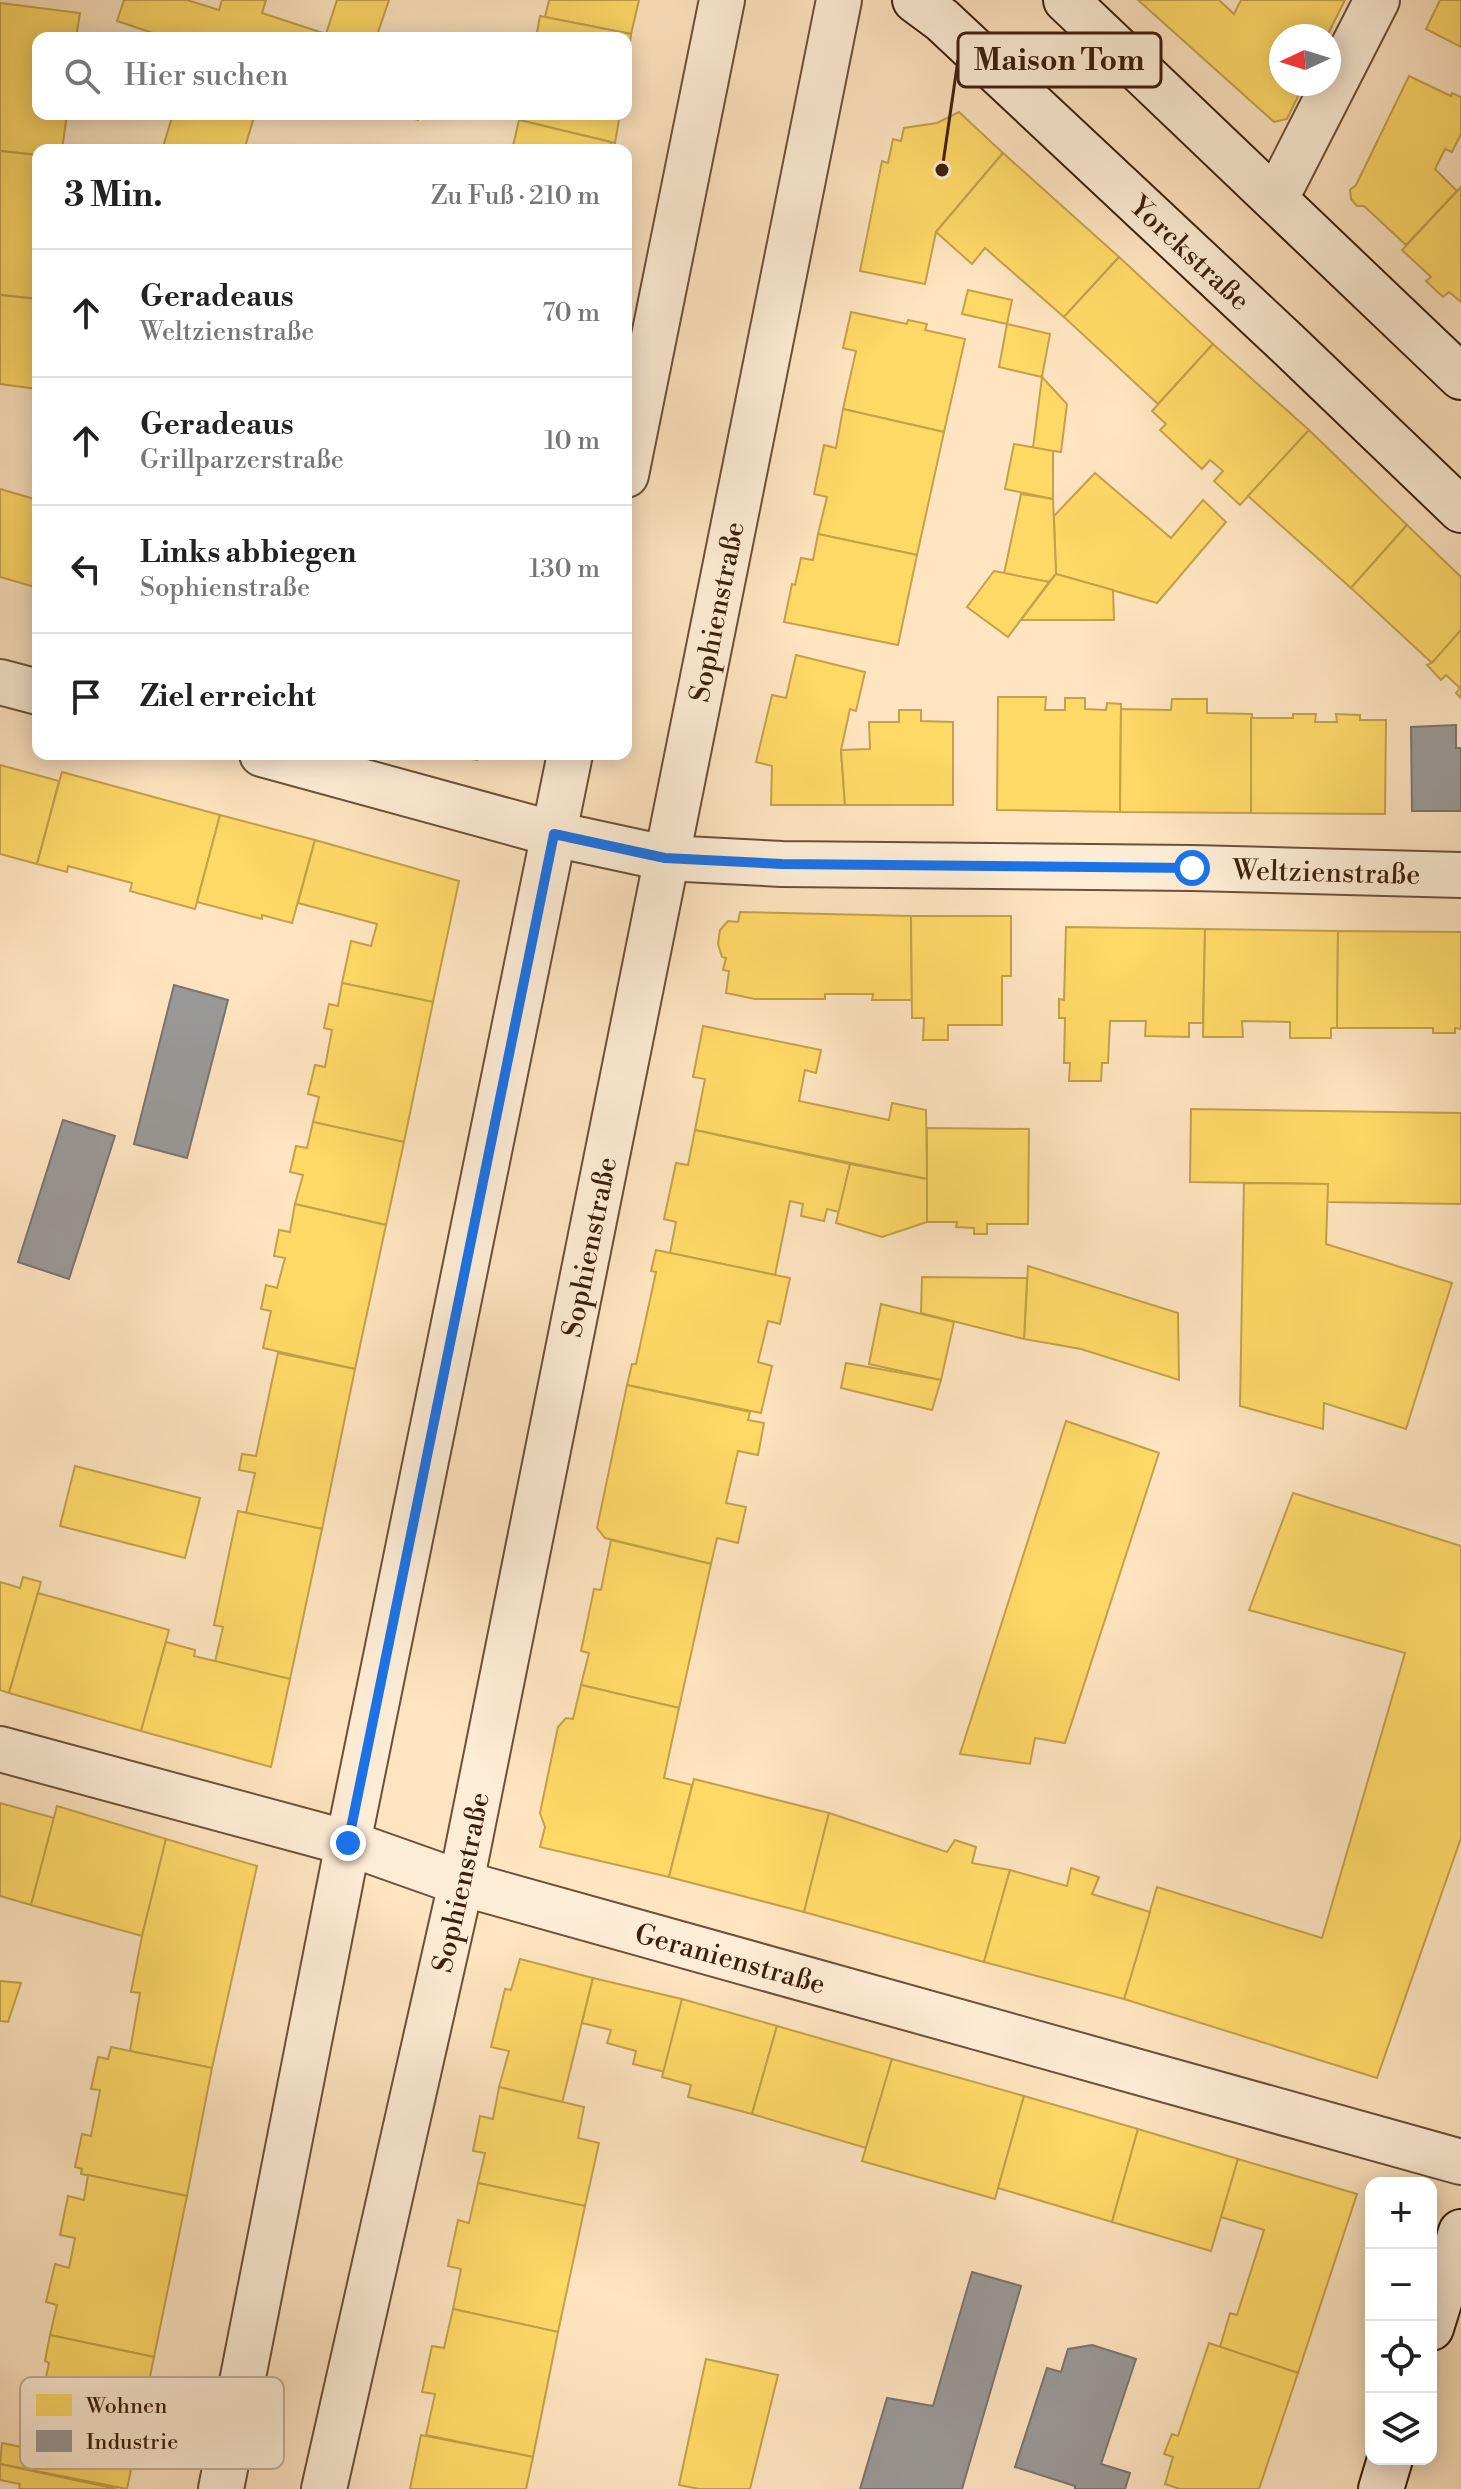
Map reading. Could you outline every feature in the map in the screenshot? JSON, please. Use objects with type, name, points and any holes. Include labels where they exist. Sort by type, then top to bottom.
[{"type":"street","points":[[632,445],[722,0]]},
{"type":"street","name":"Sophienstraße","points":[[324,2489],[461,1883],[839,0]]},
{"type":"street","name":"Yorckstraße","points":[[915,0],[942,20],[1000,74],[1461,510]]},
{"type":"street","points":[[1066,0],[1461,377]]},
{"type":"street","points":[[1276,198],[1377,0]]},
{"type":"street","points":[[0,682],[32,690]]},
{"type":"street","name":"Weltzienstraße","points":[[284,760],[554,834],[665,858],[782,864],[1192,868],[1461,875]]},
{"type":"street","points":[[243,2377],[348,1843],[569,760]]},
{"type":"street","name":"Geranienstraße","points":[[0,1749],[348,1843],[461,1883],[1461,2162]]},
{"type":"street","points":[[1433,2321],[1461,2232]]},
{"type":"street","points":[[1381,2489],[1388,2465]]},
{"type":"street","points":[[221,2489],[225,2469]]},
{"type":"building: Wohnen","points":[[124,0],[187,0],[219,10],[222,0],[266,0],[262,13],[320,32],[150,32],[117,21]]},
{"type":"building: Wohnen","points":[[337,0],[389,0],[378,32],[327,32]]},
{"type":"building: Wohnen","points":[[549,0],[639,0],[631,32],[545,17]]},
{"type":"building: Wohnen","points":[[1138,0],[1219,0],[1234,14],[1241,0],[1345,0],[1333,24],[1269,24],[1269,96],[1298,96],[1287,119],[1274,122]]},
{"type":"building: Wohnen","points":[[1440,0],[1461,0],[1461,47],[1426,29]]},
{"type":"building: Wohnen","points":[[0,3],[80,13],[77,32],[32,32],[32,120],[66,120],[63,144],[32,144],[32,154],[0,151]]},
{"type":"building: Wohnen","points":[[540,16],[621,32],[537,32]]},
{"type":"building: Wohnen","points":[[1409,76],[1451,96],[1452,93],[1461,97],[1461,134],[1452,152],[1445,149],[1435,169],[1457,191],[1406,245],[1364,206],[1357,206],[1351,199],[1350,190],[1356,185]]},
{"type":"building: Wohnen","points":[[959,112],[1003,153],[936,232],[925,284],[860,271],[882,161],[888,163],[893,139],[901,141],[904,128],[937,123]]},
{"type":"building: Wohnen","points":[[171,120],[253,120],[246,144],[164,144]]},
{"type":"building: Wohnen","points":[[519,120],[619,120],[615,143]]},
{"type":"building: Wohnen","points":[[519,120],[611,142],[611,144],[513,144]]},
{"type":"building: Wohnen","points":[[0,151],[32,154],[32,298],[0,295]]},
{"type":"building: Wohnen","points":[[1003,153],[1119,257],[1064,317],[985,248],[972,264],[936,232]]},
{"type":"building: Wohnen","points":[[1461,187],[1461,302],[1449,292],[1443,297],[1426,281],[1431,277],[1402,250]]},
{"type":"building: Wohnen","points":[[1119,257],[1213,344],[1158,404],[1064,317]]},
{"type":"building: Wohnen","points":[[968,290],[1012,300],[1007,324],[962,314]]},
{"type":"building: Wohnen","points":[[0,295],[32,298],[32,388],[0,384]]},
{"type":"building: Wohnen","points":[[851,312],[907,324],[908,320],[927,324],[925,330],[965,339],[944,432],[843,409],[856,351],[843,348]]},
{"type":"building: Wohnen","points":[[1007,324],[1050,334],[1042,377],[999,367]]},
{"type":"building: Wohnen","points":[[1213,344],[1309,430],[1240,505],[1214,481],[1223,471],[1210,460],[1202,469],[1160,430],[1166,424],[1152,411]]},
{"type":"building: Wohnen","points":[[1042,377],[1067,404],[1061,452],[1033,448]]},
{"type":"building: Wohnen","points":[[843,409],[944,432],[917,555],[818,534],[827,497],[814,494],[824,445],[836,448]]},
{"type":"building: Wohnen","points":[[1309,430],[1407,525],[1351,588],[1248,496]]},
{"type":"building: Wohnen","points":[[1014,444],[1053,451],[1053,499],[1005,489]]},
{"type":"building: Wohnen","points":[[1095,473],[1171,538],[1203,500],[1226,522],[1157,603],[1056,574],[1054,516]]},
{"type":"building: Wohnen","points":[[0,489],[32,498],[32,586],[0,577]]},
{"type":"building: Wohnen","points":[[1021,494],[1053,499],[1056,574],[1049,582],[1004,574]]},
{"type":"building: Wohnen","points":[[1407,525],[1461,577],[1461,630],[1432,663],[1351,588]]},
{"type":"building: Wohnen","points":[[818,534],[917,555],[898,645],[784,622],[801,558],[813,560]]},
{"type":"building: Wohnen","points":[[994,571],[1049,582],[1008,637],[967,607]]},
{"type":"building: Wohnen","points":[[1056,574],[1113,590],[1114,620],[1021,620]]},
{"type":"building: Wohnen","points":[[1461,630],[1461,698],[1456,693],[1460,688],[1446,675],[1441,680],[1427,665]]},
{"type":"building: Wohnen","points":[[796,655],[865,672],[856,711],[850,709],[841,750],[845,805],[771,805],[772,766],[756,762],[772,695],[786,698]]},
{"type":"building: Wohnen","points":[[998,697],[1046,697],[1045,710],[1065,710],[1065,698],[1085,698],[1085,709],[1106,710],[1107,703],[1121,704],[1120,812],[997,810]]},
{"type":"building: Wohnen","points":[[1172,699],[1207,699],[1207,713],[1252,714],[1251,813],[1120,812],[1121,709],[1171,710]]},
{"type":"building: Wohnen","points":[[899,710],[921,710],[921,721],[953,722],[953,805],[845,805],[841,750],[870,749],[869,722],[899,722]]},
{"type":"building: Wohnen","points":[[1293,714],[1316,714],[1315,722],[1337,722],[1336,714],[1360,715],[1360,720],[1386,720],[1385,814],[1251,813],[1251,718],[1293,718]]},
{"type":"building: Wohnen","points":[[0,765],[59,781],[37,864],[0,854]]},
{"type":"building: Wohnen","points":[[62,772],[220,815],[195,909],[130,891],[132,883],[68,866],[67,872],[37,864]]},
{"type":"building: Wohnen","points":[[220,815],[315,840],[292,923],[262,915],[262,919],[197,902]]},
{"type":"building: Wohnen","points":[[315,840],[459,881],[433,1002],[342,983],[351,941],[371,946],[377,924],[298,903]]},
{"type":"building: Wohnen","points":[[740,912],[911,916],[912,1000],[872,1000],[873,994],[825,994],[825,999],[755,999],[726,993],[729,971],[723,970],[726,958],[722,957],[718,944],[720,930],[728,921],[738,922]]},
{"type":"building: Wohnen","points":[[911,916],[1011,916],[1011,976],[1002,976],[1002,1025],[948,1025],[948,1040],[923,1040],[924,1018],[912,1018]]},
{"type":"building: Wohnen","points":[[1066,927],[1205,929],[1203,1023],[1189,1023],[1189,1037],[1145,1036],[1146,1021],[1110,1021],[1108,1063],[1102,1063],[1101,1081],[1069,1081],[1070,1063],[1064,1063],[1065,1018],[1059,1018],[1059,999],[1064,1000]]},
{"type":"building: Wohnen","points":[[1205,929],[1338,931],[1337,1028],[1331,1028],[1331,1038],[1290,1038],[1290,1022],[1242,1021],[1243,1037],[1203,1037]]},
{"type":"building: Wohnen","points":[[1338,931],[1461,932],[1461,1029],[1455,1028],[1455,1033],[1433,1033],[1433,1028],[1337,1028]]},
{"type":"building: Wohnen","points":[[342,983],[433,1002],[404,1142],[313,1122],[319,1097],[308,1094],[315,1065],[325,1067],[332,1030],[324,1028],[329,1004],[338,1006]]},
{"type":"building: Wohnen","points":[[703,1026],[821,1050],[816,1073],[805,1070],[799,1101],[889,1120],[892,1103],[926,1110],[927,1179],[695,1130],[705,1079],[693,1077]]},
{"type":"building: Wohnen","points":[[1191,1109],[1461,1113],[1461,1204],[1327,1202],[1328,1184],[1190,1182]]},
{"type":"building: Wohnen","points":[[313,1122],[404,1142],[386,1225],[295,1204],[303,1175],[290,1172],[296,1146],[307,1148]]},
{"type":"building: Wohnen","points":[[927,1128],[1029,1129],[1028,1224],[987,1224],[987,1234],[974,1234],[974,1228],[956,1227],[957,1222],[927,1222]]},
{"type":"building: Wohnen","points":[[695,1130],[850,1164],[839,1212],[827,1209],[824,1221],[801,1216],[803,1204],[790,1201],[775,1275],[670,1253],[676,1222],[664,1219],[676,1163],[688,1165]]},
{"type":"building: Wohnen","points":[[850,1164],[927,1179],[927,1222],[882,1237],[836,1223]]},
{"type":"building: Wohnen","points":[[1244,1183],[1328,1184],[1326,1244],[1452,1283],[1406,1429],[1324,1403],[1323,1429],[1240,1406]]},
{"type":"building: Wohnen","points":[[295,1204],[386,1225],[355,1369],[263,1348],[271,1311],[261,1309],[266,1285],[277,1288],[285,1258],[274,1256],[279,1230],[290,1232]]},
{"type":"building: Wohnen","points":[[656,1250],[790,1278],[780,1324],[768,1321],[758,1362],[772,1366],[761,1413],[627,1385],[632,1364],[636,1364],[656,1272],[651,1271]]},
{"type":"building: Wohnen","points":[[1028,1266],[1178,1313],[1179,1380],[1081,1349],[1024,1339]]},
{"type":"building: Wohnen","points":[[922,1277],[1027,1278],[1024,1339],[921,1313]]},
{"type":"building: Wohnen","points":[[881,1304],[954,1322],[941,1380],[869,1364]]},
{"type":"building: Wohnen","points":[[278,1353],[355,1369],[322,1529],[246,1513],[255,1473],[239,1470],[242,1454],[256,1456]]},
{"type":"building: Wohnen","points":[[846,1363],[941,1380],[932,1410],[841,1388]]},
{"type":"building: Wohnen","points":[[627,1385],[750,1412],[748,1420],[764,1423],[758,1455],[738,1451],[726,1503],[746,1507],[738,1543],[717,1538],[711,1564],[605,1538],[597,1528]]},
{"type":"building: Wohnen","points":[[1066,1421],[1159,1453],[1065,1743],[1035,1738],[1030,1764],[960,1754]]},
{"type":"building: Wohnen","points":[[75,1466],[200,1498],[185,1558],[60,1526]]},
{"type":"building: Wohnen","points":[[1293,1493],[1461,1546],[1461,1838],[1377,2078],[1124,1999],[1157,1887],[1322,1938],[1405,1653],[1249,1610]]},
{"type":"building: Wohnen","points":[[238,1511],[322,1529],[290,1679],[215,1662],[223,1627],[214,1625]]},
{"type":"building: Wohnen","points":[[611,1540],[711,1564],[679,1708],[581,1685],[589,1653],[581,1651],[594,1589],[601,1590]]},
{"type":"building: Wohnen","points":[[23,1577],[41,1582],[9,1693],[0,1690],[0,1582],[20,1588]]},
{"type":"building: Wohnen","points":[[38,1593],[169,1630],[141,1731],[9,1693]]},
{"type":"building: Wohnen","points":[[166,1642],[195,1650],[194,1656],[290,1679],[271,1767],[141,1731]]},
{"type":"building: Wohnen","points":[[581,1685],[679,1708],[664,1778],[692,1785],[669,1877],[540,1847],[545,1827],[540,1813],[558,1727],[566,1718],[573,1719]]},
{"type":"building: Wohnen","points":[[694,1779],[829,1813],[804,1912],[669,1877]]},
{"type":"building: Wohnen","points":[[0,1803],[54,1818],[31,1905],[0,1896]]},
{"type":"building: Wohnen","points":[[57,1806],[166,1839],[142,1936],[31,1905]]},
{"type":"building: Wohnen","points":[[829,1813],[947,1852],[955,1840],[976,1847],[972,1863],[1010,1870],[984,1962],[804,1912]]},
{"type":"building: Wohnen","points":[[166,1839],[257,1866],[212,2068],[130,2051],[140,1993],[131,1992]]},
{"type":"building: Wohnen","points":[[1071,1868],[1099,1877],[1092,1894],[1150,1912],[1124,1999],[984,1962],[1010,1870],[1067,1886]]},
{"type":"building: Wohnen","points":[[520,1959],[593,1978],[562,2103],[499,2087],[509,2051],[491,2047],[505,1989],[511,1990]]},
{"type":"building: Wohnen","points":[[593,1978],[682,1999],[665,2072],[633,2064],[636,2051],[607,2043],[611,2030],[582,2023]]},
{"type":"building: Wohnen","points":[[0,1981],[21,1983],[8,2022],[0,2021]]},
{"type":"building: Wohnen","points":[[682,1999],[777,2026],[752,2114],[688,2097],[691,2085],[662,2077]]},
{"type":"building: Wohnen","points":[[777,2026],[892,2059],[866,2148],[752,2114]]},
{"type":"building: Wohnen","points":[[111,2047],[212,2068],[187,2196],[81,2174],[82,2169],[75,2167],[82,2134],[91,2136],[100,2090],[91,2089],[98,2057],[108,2059]]},
{"type":"building: Wohnen","points":[[892,2059],[1024,2096],[995,2199],[862,2161]]},
{"type":"building: Wohnen","points":[[499,2087],[584,2107],[578,2138],[599,2143],[585,2206],[478,2183],[485,2153],[473,2151],[480,2116],[493,2119]]},
{"type":"building: Wohnen","points":[[1024,2096],[1138,2129],[1112,2222],[998,2188]]},
{"type":"building: Wohnen","points":[[1138,2129],[1238,2159],[1211,2251],[1112,2222]]},
{"type":"building: Wohnen","points":[[1238,2159],[1357,2194],[1298,2373],[1220,2347],[1230,2313],[1237,2315],[1264,2230],[1221,2217]]},
{"type":"building: Wohnen","points":[[88,2175],[187,2196],[154,2357],[50,2335],[57,2305],[46,2302],[55,2264],[69,2268],[75,2238],[60,2235],[68,2196],[84,2200]]},
{"type":"building: Wohnen","points":[[478,2183],[585,2206],[558,2332],[453,2309],[461,2269],[448,2266],[458,2220],[469,2223]]},
{"type":"building: Wohnen","points":[[453,2309],[558,2332],[533,2457],[426,2435],[435,2394],[422,2392],[432,2346],[444,2348]]},
{"type":"building: Wohnen","points":[[50,2335],[154,2357],[150,2377],[46,2377],[49,2363],[45,2361]]},
{"type":"building: Wohnen","points":[[1209,2343],[1298,2373],[1259,2489],[1180,2489],[1165,2484],[1173,2457],[1164,2454],[1172,2434],[1178,2436]]},
{"type":"building: Wohnen","points":[[706,2359],[778,2375],[750,2489],[699,2489],[679,2485]]},
{"type":"building: Wohnen","points":[[421,2435],[533,2457],[526,2489],[410,2489]]},
{"type":"building: Wohnen","points":[[2,2443],[20,2447],[20,2468],[0,2464]]},
{"type":"building: Wohnen","points":[[0,2464],[117,2489],[19,2489],[20,2484],[0,2480]]},
{"type":"building: Wohnen","points":[[25,2469],[131,2469],[127,2489]]},
{"type":"building: Industrie","points":[[1456,725],[1456,748],[1461,748],[1461,811],[1412,811],[1411,727]]},
{"type":"building: Industrie","points":[[174,985],[228,1000],[187,1158],[134,1144]]},
{"type":"building: Industrie","points":[[63,1120],[115,1136],[69,1279],[18,1262]]},
{"type":"building: Industrie","points":[[972,2272],[1021,2286],[962,2489],[860,2489],[887,2398],[933,2406]]},
{"type":"building: Industrie","points":[[1092,2345],[1136,2359],[1101,2464],[1130,2473],[1125,2489],[1075,2489],[1075,2486],[1015,2467],[1047,2368],[1061,2372],[1068,2349]]},
{"type":"place","name":"Maison Tom","points":[[942,170]]},
{"type":"route","points":[[348,1843],[554,834],[665,858],[782,864],[1192,868]]}]
